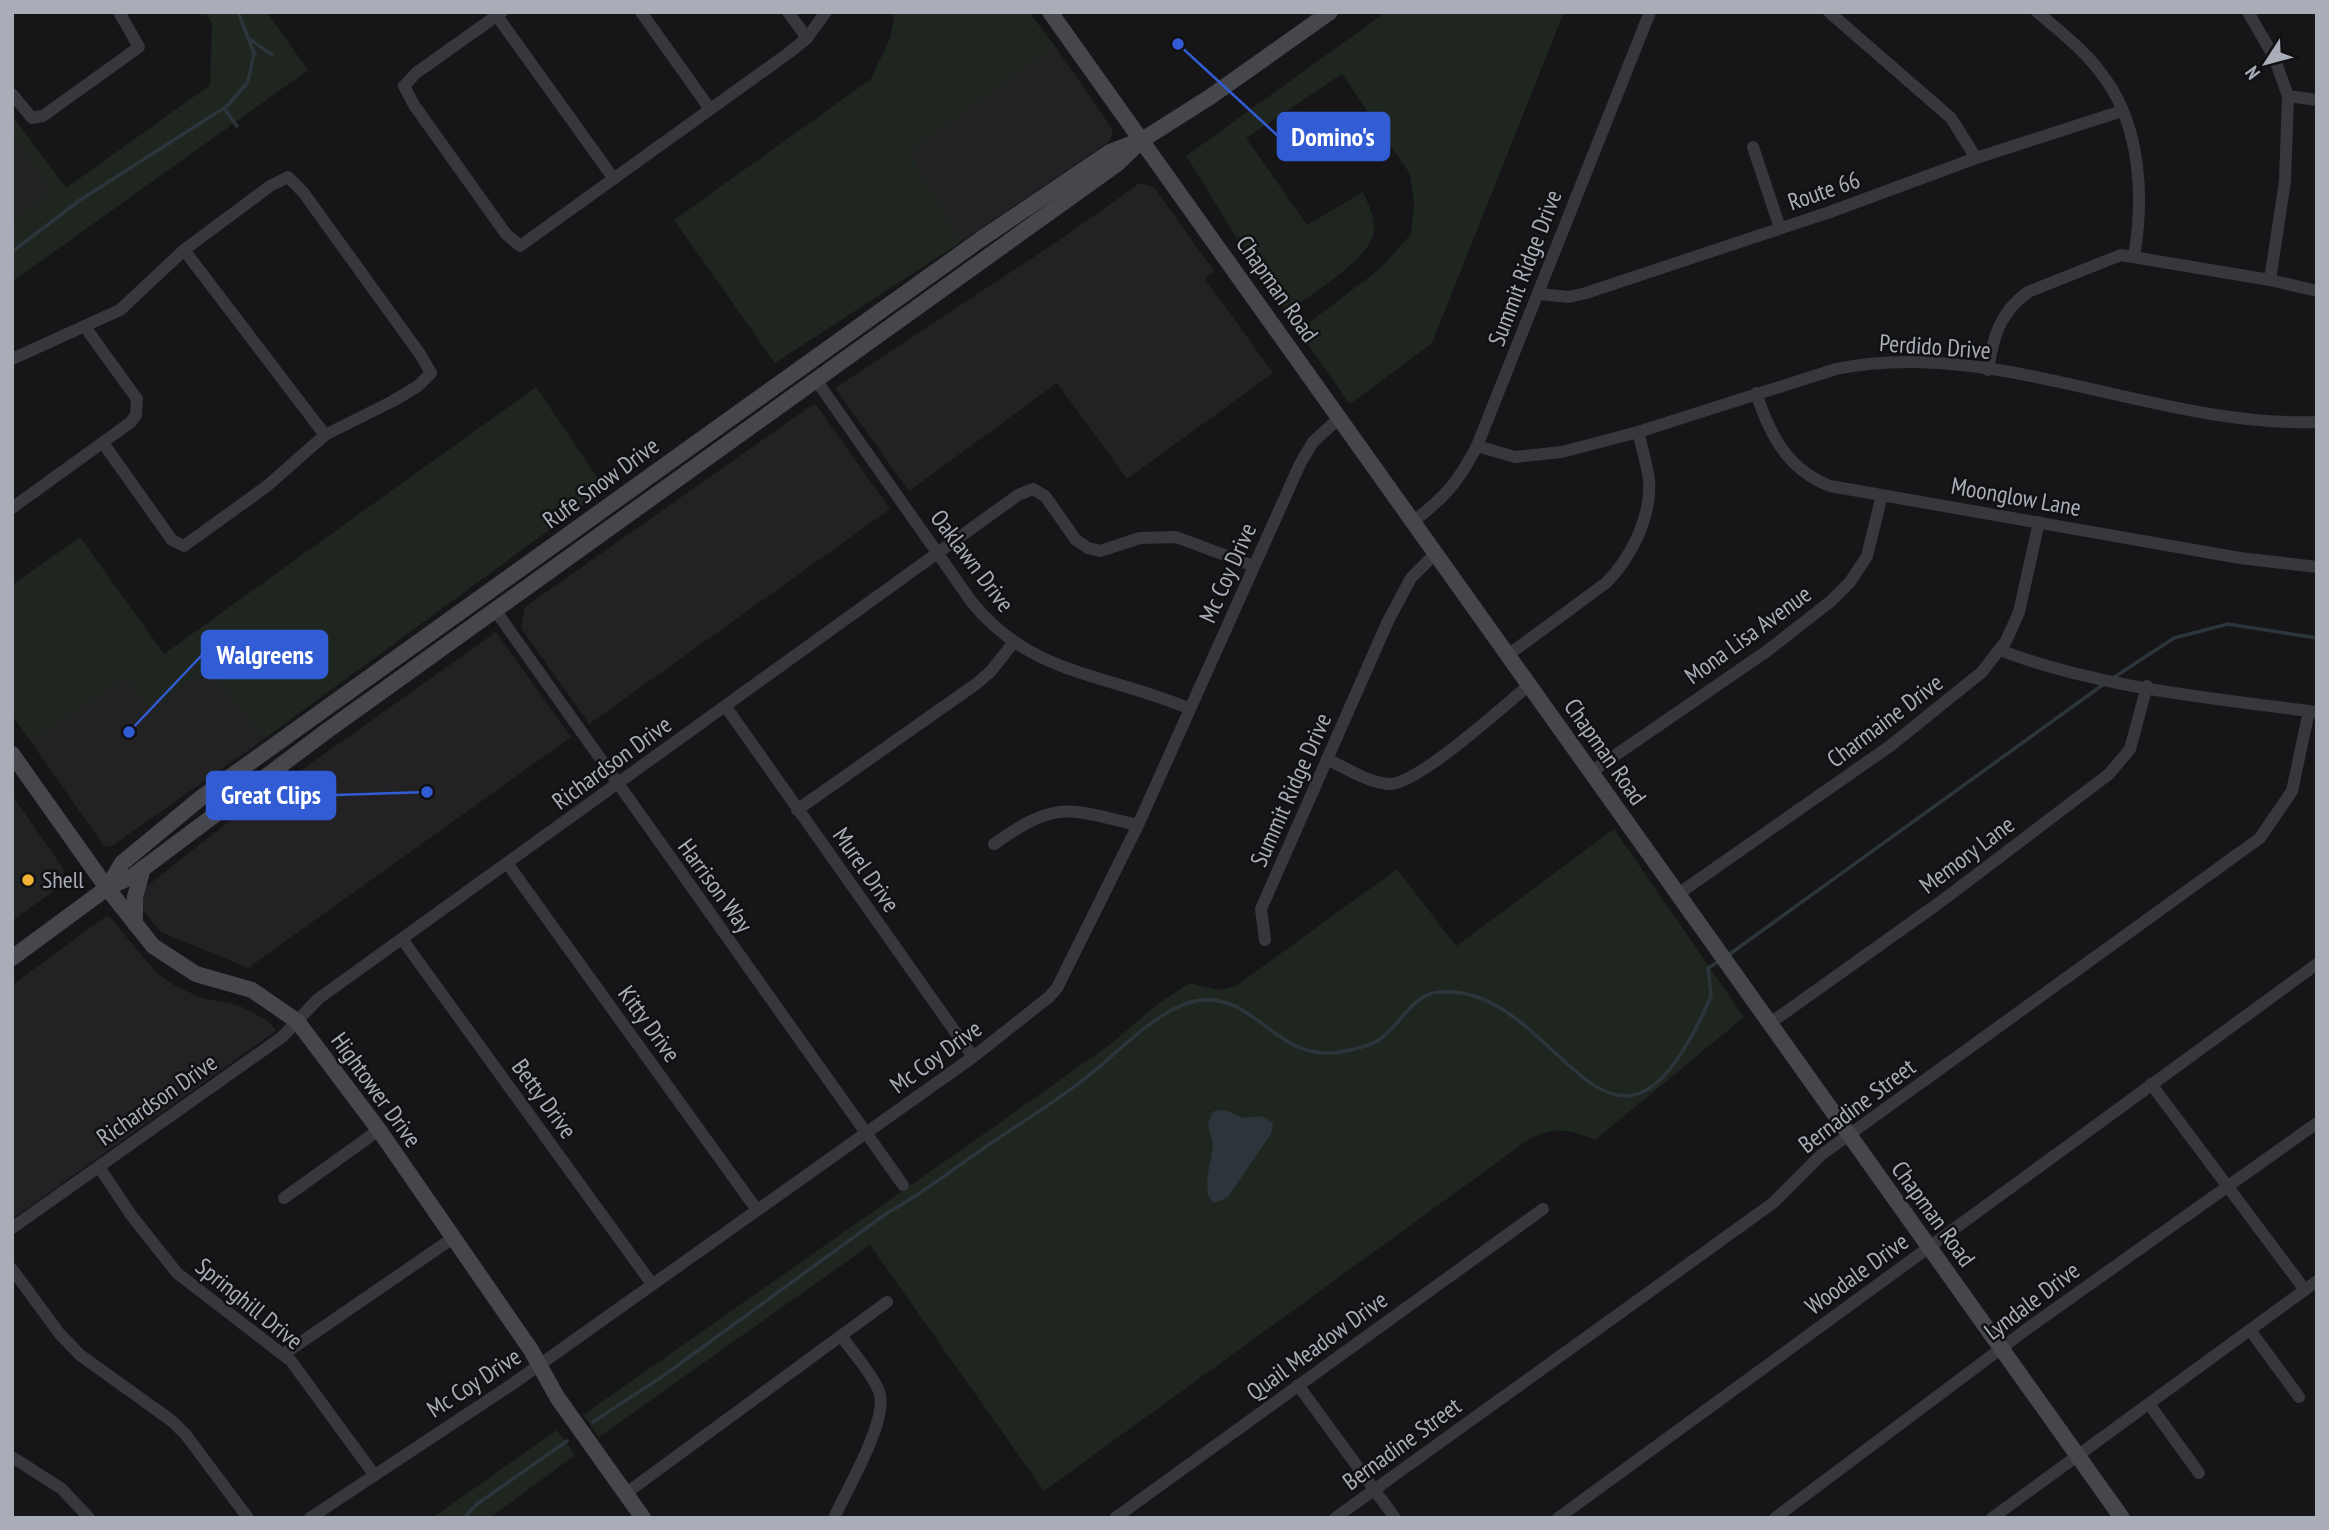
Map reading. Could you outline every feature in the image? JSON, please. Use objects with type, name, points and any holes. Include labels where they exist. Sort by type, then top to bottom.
[{"type":"main road","name":"Chapman Road","points":[[1050,12],[2122,1518]]},
{"type":"main road","name":"Rufe Snow Drive","points":[[107,888],[122,863],[202,797],[981,239],[1110,152],[1142,140],[1210,97],[1330,12]]},
{"type":"main road","name":"Rufe Snow Drive","points":[[12,958],[107,888],[143,868],[495,610],[1118,164],[1142,140]]},
{"type":"main road","name":"Hightower Drive","points":[[12,754],[107,888],[153,946],[196,974],[251,990],[297,1021],[379,1130],[540,1365],[589,1444],[643,1518]]},
{"type":"main road","points":[[135,926],[135,897],[143,868]]},
{"type":"street","points":[[12,94],[32,118],[43,116],[139,47],[119,12]]},
{"type":"street","points":[[641,12],[710,109]]},
{"type":"street","points":[[788,12],[807,38]]},
{"type":"street","points":[[614,179],[499,14],[415,73],[404,86],[414,105],[498,223],[520,246],[614,179],[807,38],[826,12]]},
{"type":"street","name":"Summit Ridge Drive","points":[[1414,521],[1458,483],[1477,446],[1650,12]]},
{"type":"street","points":[[1829,12],[1951,118],[1976,158]]},
{"type":"street","points":[[2037,12],[2097,67],[2122,111],[2136,155],[2138,178],[2140,218],[2134,256]]},
{"type":"street","points":[[2248,12],[2274,57],[2288,96],[2285,181],[2270,280]]},
{"type":"street","points":[[2288,96],[2317,100]]},
{"type":"street","name":"Route 66","points":[[1538,293],[1569,297],[1586,293],[1976,158],[2122,111]]},
{"type":"street","points":[[1753,147],[1780,228]]},
{"type":"street","points":[[12,359],[120,310],[184,250],[270,186],[288,177],[303,192],[431,373],[418,386],[393,401],[325,435],[239,507],[184,546],[178,545],[103,443]]},
{"type":"street","points":[[184,250],[325,435]]},
{"type":"street","points":[[1988,370],[1999,324],[2016,300],[2028,292],[2087,271],[2101,261],[2122,255],[2270,280],[2317,291]]},
{"type":"street","points":[[12,508],[131,422],[136,415],[137,399],[85,327]]},
{"type":"street","name":"Perdido Drive","points":[[1477,446],[1515,457],[1544,456],[1638,432],[1756,393],[1867,363],[1903,361],[1988,370],[2252,420],[2317,422]]},
{"type":"street","name":"Oaklawn Drive","points":[[816,380],[985,619],[1014,642],[1051,664],[1133,687],[1190,709]]},
{"type":"street","name":"Moonglow Lane","points":[[1756,393],[1768,428],[1788,459],[1800,471],[1830,486],[2240,558],[2317,567]]},
{"type":"street","name":"Mc Coy Drive","points":[[310,1518],[373,1473],[540,1365],[973,1056],[1033,1012],[1057,988],[1138,825],[1300,464],[1313,442],[1339,418]]},
{"type":"street","points":[[1508,655],[1621,569],[1633,548],[1643,520],[1649,483],[1638,432]]},
{"type":"street","name":"Richardson Drive","points":[[12,1228],[282,1037],[318,999],[1018,495],[1033,489],[1045,496],[1076,540],[1088,548],[1100,551],[1140,538],[1176,537],[1254,566]]},
{"type":"street","name":"Mona Lisa Avenue","points":[[1591,772],[1767,651],[1831,601],[1850,582],[1867,556],[1882,495]]},
{"type":"street","name":"Charmaine Drive","points":[[1678,894],[1941,708],[1982,673],[2000,650],[2019,612],[2039,522]]},
{"type":"street","name":"Summit Ridge Drive","points":[[1265,940],[1261,909],[1327,759],[1402,593],[1411,578],[1436,553]]},
{"type":"street","name":"Harrison Way","points":[[495,610],[617,786],[903,1185]]},
{"type":"street","points":[[797,810],[976,684],[1014,642]]},
{"type":"street","points":[[2000,650],[2041,666],[2085,675],[2313,712]]},
{"type":"street","points":[[1327,759],[1370,780],[1389,785],[1399,783],[1434,762],[1529,685]]},
{"type":"street","name":"Memory Lane","points":[[1769,1024],[1943,900],[2109,774],[2130,749],[2147,686]]},
{"type":"street","name":"Murel Drive","points":[[726,707],[973,1056]]},
{"type":"street","name":"Bernadine Street","points":[[1335,1518],[1773,1203],[1821,1155],[2260,838],[2292,791],[2313,712]]},
{"type":"street","points":[[994,844],[1039,816],[1060,810],[1138,825]]},
{"type":"street","name":"Kitty Drive","points":[[507,863],[757,1210]]},
{"type":"street","name":"Betty Drive","points":[[402,939],[652,1284]]},
{"type":"street","name":"Woodale Drive","points":[[1558,1518],[2317,964]]},
{"type":"street","points":[[2151,1084],[2305,1290]]},
{"type":"street","name":"Lyndale Drive","points":[[1775,1518],[2317,1123]]},
{"type":"street","points":[[284,1198],[379,1130]]},
{"type":"street","name":"Springhill Drive","points":[[99,1167],[131,1215],[177,1273],[284,1354],[373,1473]]},
{"type":"street","name":"Quail Meadow Drive","points":[[1115,1518],[1543,1209]]},
{"type":"street","points":[[284,1354],[453,1238]]},
{"type":"street","points":[[12,1269],[59,1333],[80,1355],[172,1421],[186,1435],[248,1518]]},
{"type":"street","points":[[1992,1518],[2317,1281]]},
{"type":"street","points":[[625,1494],[887,1302]]},
{"type":"street","points":[[2250,1330],[2300,1397]]},
{"type":"street","points":[[834,1518],[878,1422],[881,1401],[868,1373],[842,1337]]},
{"type":"street","points":[[1298,1385],[1395,1518]]},
{"type":"street","points":[[2149,1404],[2199,1473]]},
{"type":"street","points":[[12,1457],[62,1489],[89,1518]]},
{"type":"shaded area","points":[[205,12],[267,12],[308,70],[12,282],[12,220],[52,191],[12,135],[12,115],[66,188],[210,85],[212,23]]},
{"type":"shaded area","points":[[895,12],[1029,12],[1055,46],[909,152],[961,242],[775,363],[674,220],[871,79],[890,38]]},
{"type":"shaded area","points":[[1386,12],[1564,12],[1432,343],[1350,404],[1298,331],[1381,268],[1411,234],[1414,203],[1410,174],[1342,74],[1246,138],[1307,225],[1363,192],[1373,218],[1373,235],[1360,256],[1287,312],[1247,255],[1186,156]]},
{"type":"shaded area","points":[[1055,46],[1113,130],[1110,141],[961,242],[909,152]]},
{"type":"shaded area","points":[[12,135],[52,191],[12,220]]},
{"type":"shaded area","points":[[1140,183],[1154,187],[1214,271],[1205,279],[1273,373],[1127,479],[1057,383],[909,491],[835,388],[1058,241]]},
{"type":"shaded area","points":[[536,387],[605,489],[264,739],[208,667],[150,709],[126,676],[31,742],[12,715],[12,585],[80,537],[164,654]]},
{"type":"shaded area","points":[[815,403],[890,509],[589,724],[521,628],[525,607]]},
{"type":"shaded area","points":[[496,632],[571,737],[248,968],[161,932],[140,907],[142,890],[227,823]]},
{"type":"shaded area","points":[[208,667],[264,739],[112,846],[104,846],[31,742],[126,676],[151,708]]},
{"type":"shaded area","points":[[12,795],[64,870],[62,885],[12,921]]},
{"type":"shaded area","points":[[1614,829],[1744,1017],[1595,1140],[1563,1131],[1548,1132],[1531,1138],[1044,1491],[870,1245],[599,1437],[583,1415],[1008,1117],[1113,1042],[1158,1004],[1189,983],[1218,990],[1236,986],[1397,869],[1456,946]]},
{"type":"shaded area","points":[[108,915],[156,972],[177,987],[202,998],[238,1005],[268,1021],[276,1031],[12,1219],[12,985]]},
{"type":"shaded area","points":[[1225,1110],[1243,1118],[1261,1116],[1273,1123],[1271,1134],[1227,1198],[1213,1203],[1208,1194],[1207,1179],[1213,1146],[1208,1122],[1214,1111]]},
{"type":"shaded area","points":[[557,1430],[575,1455],[490,1518],[432,1518]]},
{"type":"waterway","points":[[12,252],[80,200],[227,106],[248,82],[254,53],[238,12]]},
{"type":"waterway","points":[[251,40],[272,55]]},
{"type":"waterway","points":[[224,108],[237,126]]},
{"type":"waterway","points":[[2113,678],[2174,638],[2228,624],[2317,638]]},
{"type":"waterway","points":[[1727,956],[2104,684]]},
{"type":"waterway","points":[[593,1422],[663,1376],[887,1213],[1063,1095],[1141,1031],[1186,1003],[1201,1000],[1220,1001],[1237,1007],[1299,1047],[1318,1052],[1339,1052],[1379,1040],[1414,1004],[1430,994],[1439,992],[1481,998],[1518,1020],[1581,1076],[1610,1093],[1640,1093],[1672,1066],[1711,995],[1708,968],[1721,960]]},
{"type":"waterway","points":[[464,1518],[477,1504],[567,1441]]},
{"type":"place","name":"Domino's","points":[[1178,44]]},
{"type":"place","name":"Walgreens","points":[[129,732]]},
{"type":"place","name":"Great Clips","points":[[427,792]]},
{"type":"place","name":"Shell","points":[[28,880]]}]
